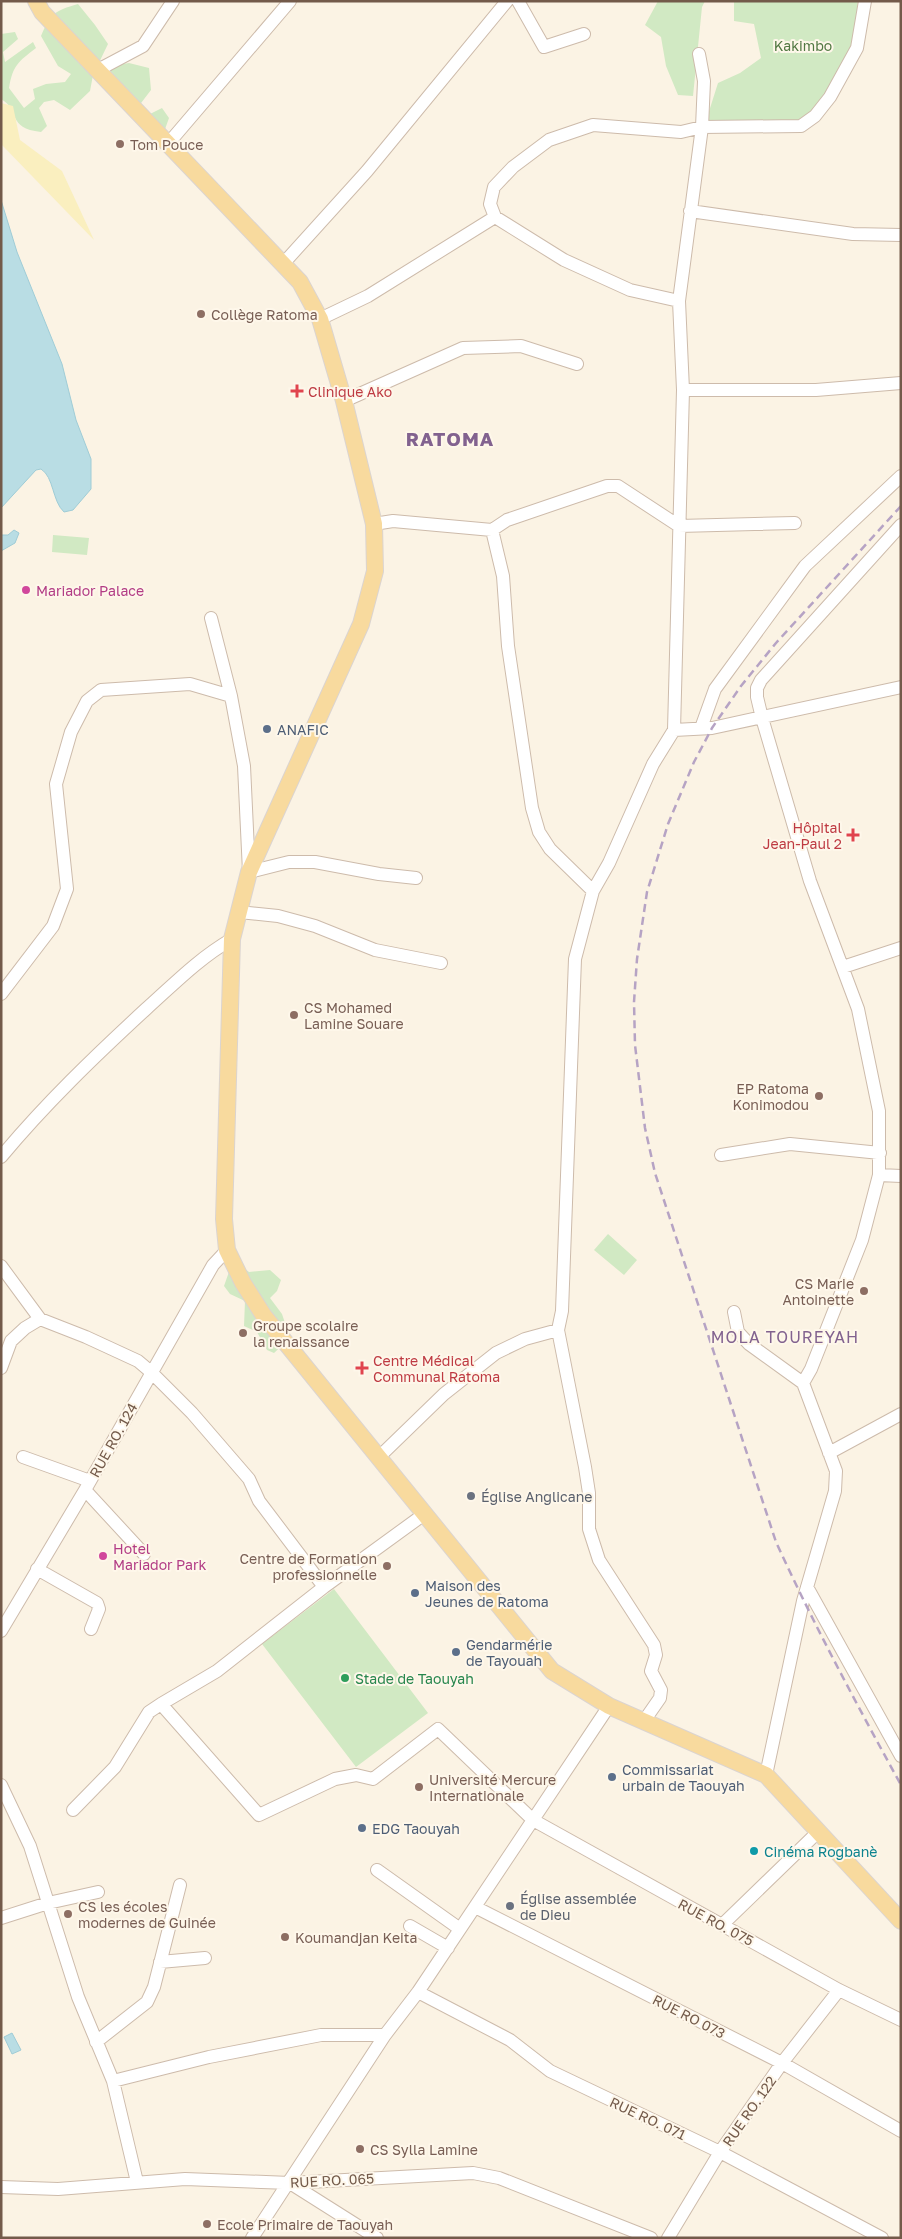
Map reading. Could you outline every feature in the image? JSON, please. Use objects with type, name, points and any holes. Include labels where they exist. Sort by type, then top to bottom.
[{"type":"main road","points":[[36,1],[42,12],[96,71],[300,282],[320,319],[344,401],[374,524],[375,571],[361,624],[249,872],[232,940],[224,1218],[227,1250],[243,1283],[264,1316],[379,1457],[423,1515],[552,1671],[609,1706],[766,1775],[901,1921]]},
{"type":"street","points":[[96,71],[143,46],[173,1]]},
{"type":"street","points":[[167,145],[290,1]]},
{"type":"street","points":[[282,265],[368,171],[508,1]]},
{"type":"street","points":[[518,1],[544,47],[584,34]]},
{"type":"street","points":[[679,301],[630,290],[564,260],[495,217],[490,204],[494,187],[513,167],[549,140],[593,125],[681,132],[702,127],[801,126],[815,116],[830,97],[857,48],[865,1]]},
{"type":"street","points":[[644,1721],[660,1698],[661,1690],[651,1671],[656,1654],[654,1645],[599,1560],[589,1529],[589,1493],[585,1467],[558,1330],[562,1311],[575,959],[594,890],[609,863],[653,764],[674,730],[683,390],[679,301],[702,127],[704,81],[699,54]]},
{"type":"street","points":[[690,211],[853,234],[901,235]]},
{"type":"street","points":[[320,319],[368,296],[495,217]]},
{"type":"street","points":[[344,401],[463,348],[521,346],[576,364]]},
{"type":"street","points":[[683,390],[816,390],[901,383]]},
{"type":"street","points":[[701,728],[716,689],[805,566],[901,476]]},
{"type":"street","points":[[374,524],[393,521],[492,530],[507,520],[607,486],[618,486],[679,526],[795,522]]},
{"type":"street","points":[[803,1383],[811,1369],[862,1240],[878,1175],[880,1153],[879,1111],[858,1010],[810,881],[762,718],[757,688],[761,680],[901,525]]},
{"type":"street","points":[[492,530],[503,576],[508,646],[532,808],[539,832],[550,849],[594,890]]},
{"type":"street","points":[[211,618],[231,696],[244,766],[249,872],[289,862],[315,862],[379,874],[416,878]]},
{"type":"street","points":[[1,994],[54,926],[67,889],[56,784],[71,732],[87,701],[101,690],[190,684],[231,696]]},
{"type":"street","points":[[674,730],[712,728],[901,687]]},
{"type":"street","points":[[239,912],[278,916],[315,926],[375,950],[441,963]]},
{"type":"street","points":[[1,1157],[23,1130],[100,1052],[206,955],[232,940]]},
{"type":"street","points":[[842,967],[901,948]]},
{"type":"street","points":[[721,1155],[790,1144],[880,1153]]},
{"type":"street","points":[[878,1175],[901,1176]]},
{"type":"street","name":"RUE RO. 124","points":[[1,1631],[6,1611],[37,1569],[88,1486],[213,1265],[227,1250]]},
{"type":"street","points":[[1,1266],[40,1319],[86,1336],[138,1361],[151,1372],[192,1413],[249,1479],[259,1501],[324,1587]]},
{"type":"street","points":[[734,1312],[738,1332],[749,1344],[803,1383],[836,1471],[835,1491],[808,1587],[766,1775]]},
{"type":"street","points":[[1,1368],[11,1341],[25,1328],[40,1319]]},
{"type":"street","points":[[379,1457],[444,1394],[496,1352],[525,1339],[558,1330]]},
{"type":"street","points":[[829,1452],[901,1414]]},
{"type":"street","points":[[23,1457],[88,1486],[144,1554]]},
{"type":"street","points":[[73,1810],[116,1767],[149,1712],[217,1671],[324,1587],[423,1515]]},
{"type":"street","points":[[37,1569],[97,1604],[100,1609],[91,1629]]},
{"type":"street","points":[[808,1587],[901,1756]]},
{"type":"street","name":"RUE RO. 075","points":[[161,1704],[259,1815],[335,1779],[356,1775],[373,1779],[438,1729],[533,1820],[839,1990],[901,2020]]},
{"type":"street","points":[[252,2238],[290,2183],[385,2035],[418,1992],[448,1948],[609,1706]]},
{"type":"street","points":[[1,1785],[30,1846],[78,1998],[113,2082],[137,2182]]},
{"type":"street","points":[[722,1925],[819,1831]]},
{"type":"street","points":[[377,1870],[460,1929]]},
{"type":"street","points":[[96,2042],[147,2002],[154,1987],[180,1885]]},
{"type":"street","points":[[1,1918],[48,1903],[98,1892]]},
{"type":"street","name":"RUE RO 073","points":[[475,1908],[782,2064],[901,2131]]},
{"type":"street","points":[[410,1926],[448,1948]]},
{"type":"street","points":[[160,1962],[205,1958]]},
{"type":"street","name":"RUE RO. 122","points":[[668,2238],[720,2152],[782,2064],[839,1990]]},
{"type":"street","name":"RUE RO. 071","points":[[418,1992],[510,2040],[550,2071],[720,2152],[882,2238]]},
{"type":"street","points":[[113,2082],[209,2057],[321,2035],[385,2035]]},
{"type":"street","name":"RUE RO. 065","points":[[1,2187],[58,2189],[185,2179],[290,2183],[473,2173],[499,2178],[651,2238]]},
{"type":"street","points":[[290,2183],[377,2238]]},
{"type":"green space","points":[[658,1],[705,1],[702,7],[693,96],[678,95],[666,66],[661,37],[645,25]]},
{"type":"green space","name":"Kakimbo","points":[[734,1],[858,1],[853,43],[830,90],[803,122],[705,124],[718,83],[740,73],[761,58],[754,24],[734,21]]},
{"type":"green space","points":[[78,4],[108,44],[93,75],[90,91],[70,110],[54,100],[44,102],[39,108],[47,126],[41,132],[30,130],[18,123],[11,108],[1,99],[1,34],[15,32],[18,39],[3,52],[5,62],[33,42],[36,48],[17,65],[12,74],[9,88],[24,108],[35,99],[33,89],[46,84],[65,82],[71,74],[58,66],[41,36],[54,14]]},
{"type":"green space","points":[[129,63],[149,68],[151,90],[138,107],[104,87],[110,66]]},
{"type":"green space","points":[[162,108],[169,118],[164,132],[146,116]]},
{"type":"green space","points":[[53,535],[89,538],[87,555],[52,552]]},
{"type":"green space","points":[[608,1234],[637,1260],[624,1275],[594,1250]]},
{"type":"green space","points":[[240,1265],[249,1272],[270,1270],[281,1280],[277,1291],[270,1298],[282,1314],[290,1338],[274,1353],[267,1350],[257,1332],[244,1326],[245,1301],[230,1294],[224,1286],[230,1269]]},
{"type":"green space","name":"Stade de Taouyah","points":[[334,1589],[428,1713],[356,1767],[262,1644]]},
{"type":"sand","points":[[1,103],[13,106],[20,140],[62,171],[94,240],[1,144]]},
{"type":"water","points":[[1,200],[17,252],[62,364],[76,420],[91,459],[91,489],[73,510],[64,512],[57,502],[48,478],[41,469],[36,470],[1,508]]},
{"type":"water","points":[[14,530],[19,533],[15,543],[1,551],[1,535],[8,535]]},
{"type":"water","points":[[12,2033],[21,2050],[12,2054],[4,2037]]},
{"type":"railway","points":[[901,506],[776,643],[741,686],[712,728],[694,762],[668,824],[647,892],[637,959],[634,1002],[635,1045],[645,1128],[655,1173],[776,1542],[836,1665],[901,1785]]},
{"type":"place","name":"Tom Pouce","points":[[120,144]]},
{"type":"place","name":"Collège Ratoma","points":[[201,314]]},
{"type":"place","name":"Clinique Ako","points":[[297,391]]},
{"type":"place","name":"Mariador Palace","points":[[26,590]]},
{"type":"place","name":"ANAFIC","points":[[267,729]]},
{"type":"place","name":"Hôpital Jean-Paul 2","points":[[853,835]]},
{"type":"place","name":"CS Mohamed Lamine Souare","points":[[294,1015]]},
{"type":"place","name":"EP Ratoma Konimodou","points":[[819,1096]]},
{"type":"place","name":"CS Marie Antoinette","points":[[864,1291]]},
{"type":"place","name":"Groupe scolaire la renaissance","points":[[243,1333]]},
{"type":"place","name":"Centre Médical Communal Ratoma","points":[[362,1368]]},
{"type":"place","name":"Église Anglicane","points":[[471,1496]]},
{"type":"place","name":"Hotel Mariador Park","points":[[103,1556]]},
{"type":"place","name":"Centre de Formation professionnelle","points":[[387,1566]]},
{"type":"place","name":"Maison des Jeunes de Ratoma","points":[[415,1593]]},
{"type":"place","name":"Gendarmérie de Tayouah","points":[[456,1652]]},
{"type":"place","name":"Stade de Taouyah","points":[[345,1678]]},
{"type":"place","name":"Commissariat urbain de Taouyah","points":[[612,1777]]},
{"type":"place","name":"Université Mercure Internationale","points":[[419,1787]]},
{"type":"place","name":"EDG Taouyah","points":[[362,1828]]},
{"type":"place","name":"Cinéma Rogbanè","points":[[754,1851]]},
{"type":"place","name":"Église assemblée de Dieu","points":[[510,1906]]},
{"type":"place","name":"CS les écoles modernes de Guinée","points":[[68,1914]]},
{"type":"place","name":"Koumandjan Keita","points":[[285,1937]]},
{"type":"place","name":"CS Sylla Lamine","points":[[360,2149]]},
{"type":"place","name":"Ecole Primaire de Taouyah","points":[[207,2224]]},
{"type":"district","name":"RATOMA","points":[[450,438]]},
{"type":"district","name":"MOLA TOUREYAH","points":[[785,1337]]}]
